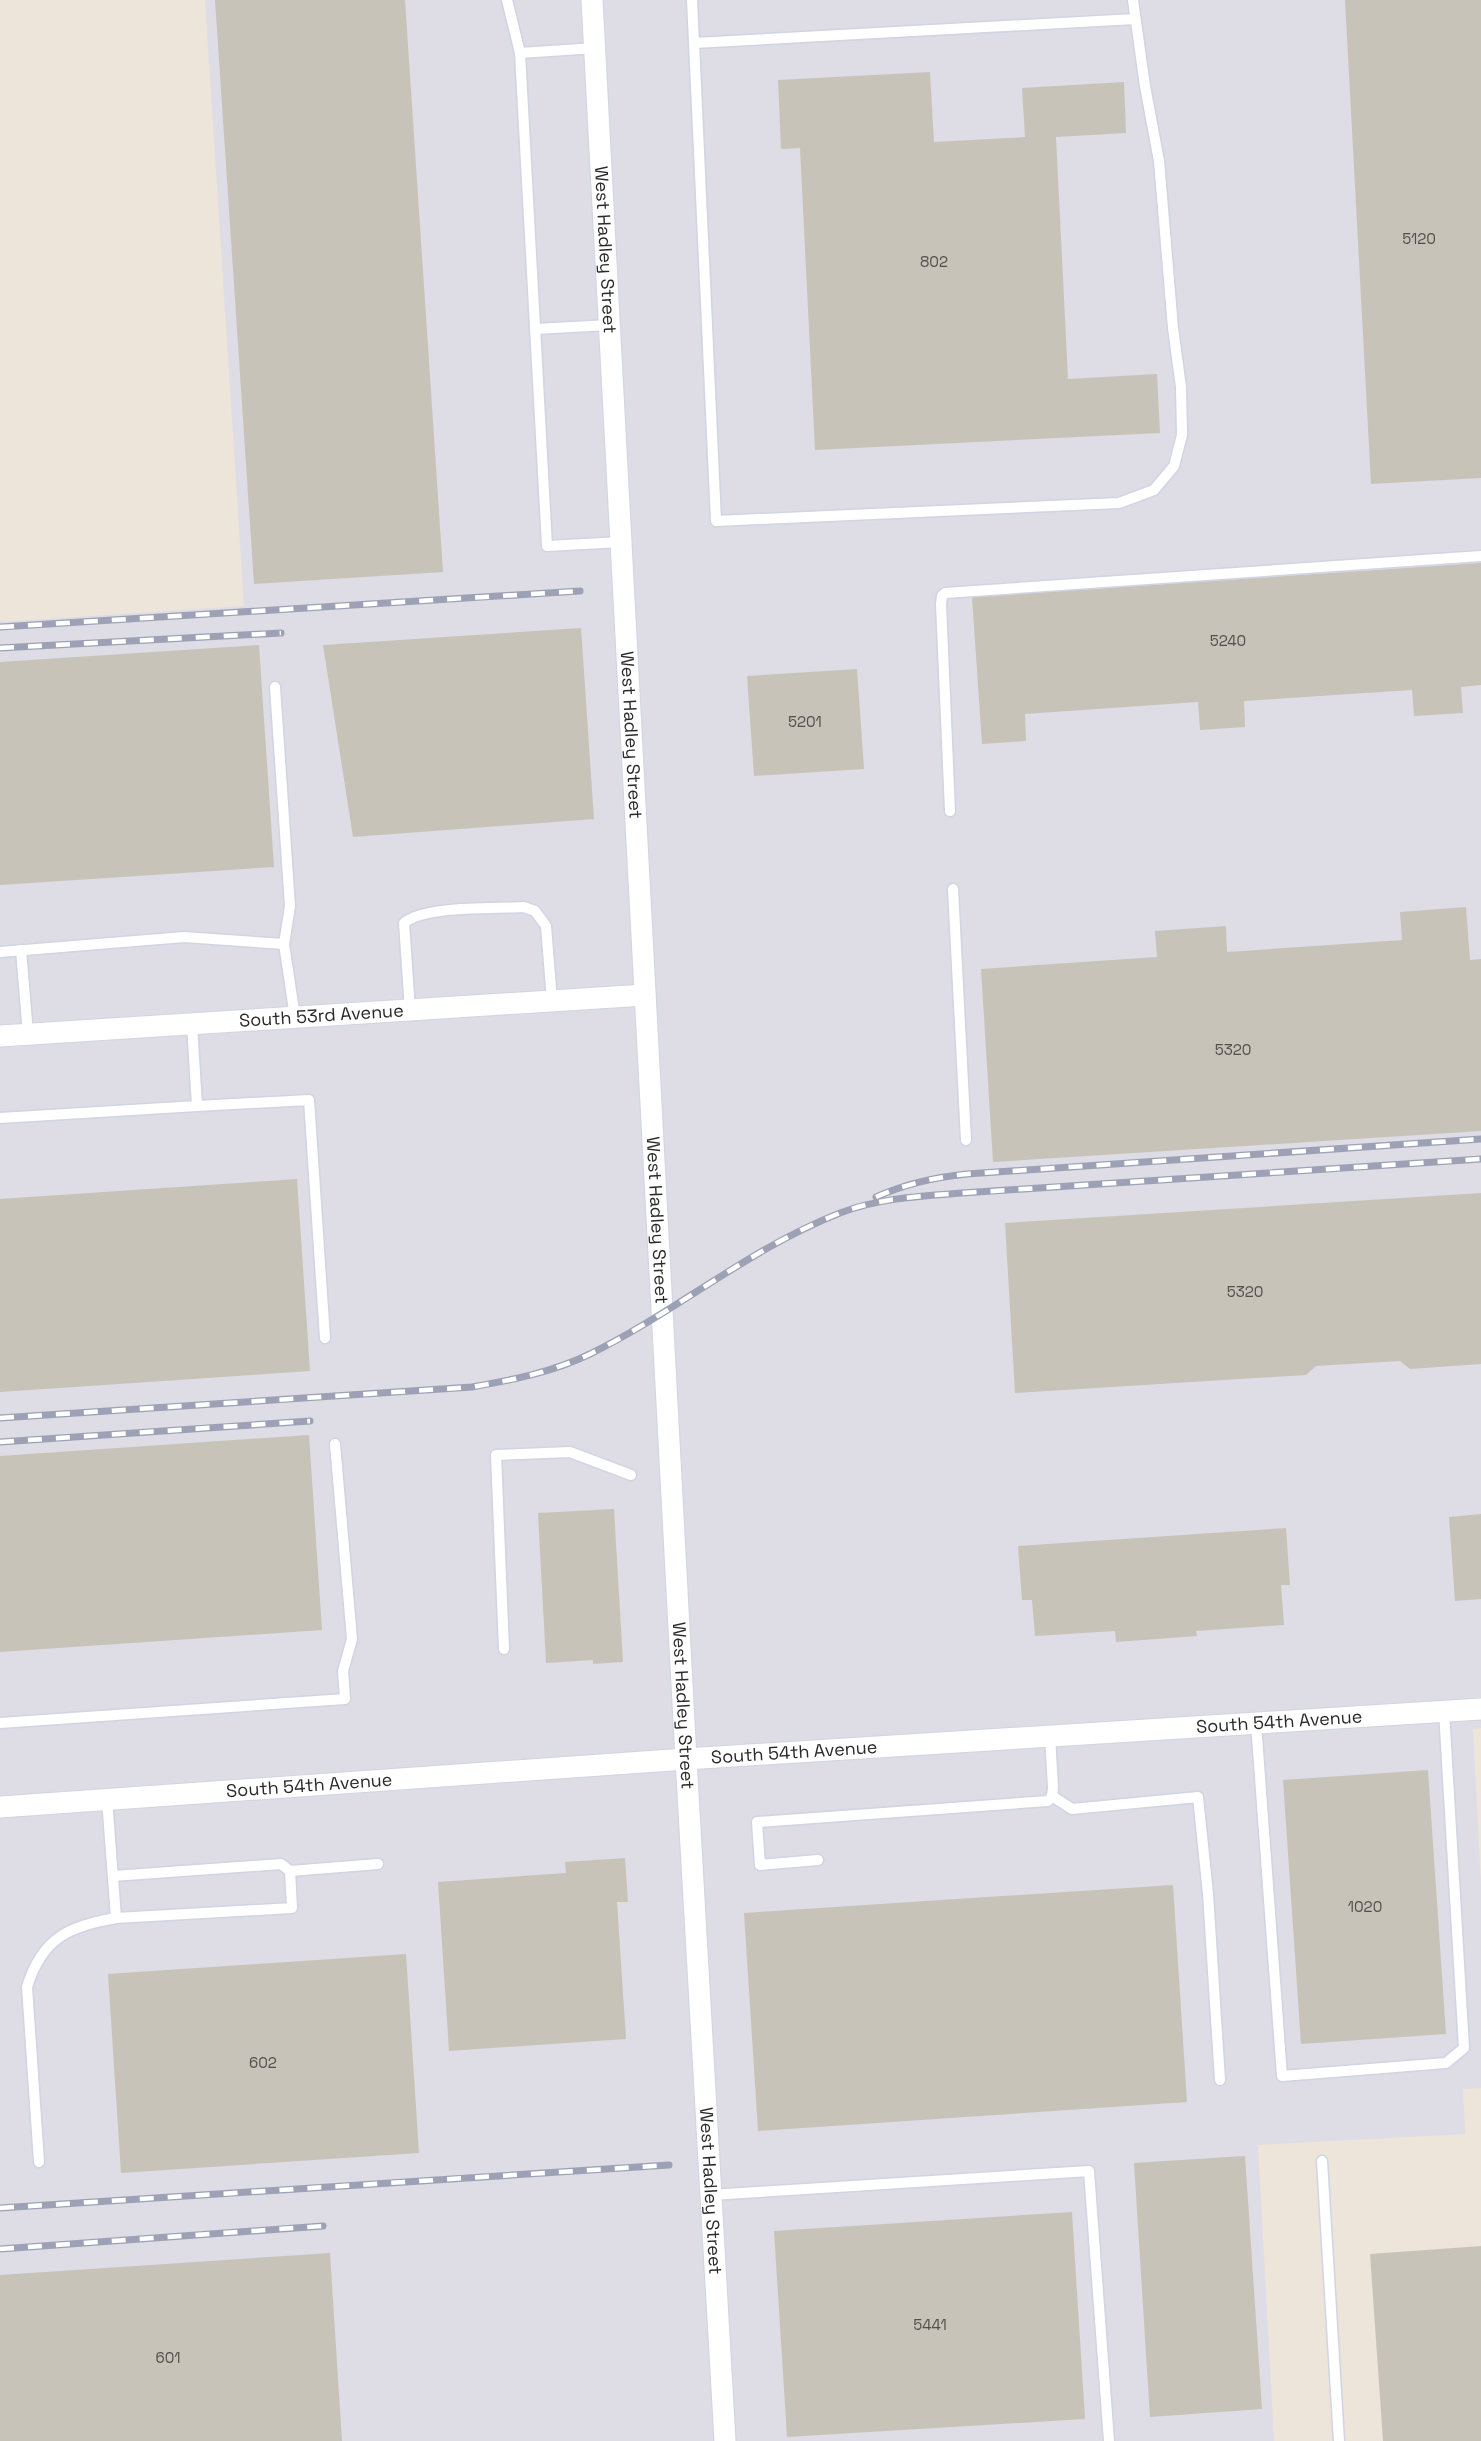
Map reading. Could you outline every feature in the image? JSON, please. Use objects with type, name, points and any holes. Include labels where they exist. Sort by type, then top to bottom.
[{"type":"street","name":"West Hadley Street","points":[[592,0],[664,1311],[686,1759],[725,2441]]},
{"type":"street","name":"South 53rd Avenue","points":[[0,1036],[645,995]]},
{"type":"street","name":"South 54th Avenue","points":[[0,1807],[686,1759],[1481,1708]]},
{"type":"lane","points":[[507,0],[520,53],[547,546],[621,542]]},
{"type":"lane","points":[[692,0],[716,521],[1119,503],[1154,490],[1174,466],[1182,435],[1181,387],[1173,328],[1159,162],[1133,0]]},
{"type":"lane","points":[[694,43],[1136,19]]},
{"type":"lane","points":[[520,53],[595,48]]},
{"type":"lane","points":[[535,329],[609,325]]},
{"type":"lane","points":[[950,811],[941,604],[945,593],[1481,556]]},
{"type":"lane","points":[[275,687],[290,906],[284,944],[295,1017]]},
{"type":"lane","points":[[954,889],[966,1140]]},
{"type":"lane","points":[[410,1010],[404,923],[412,916],[428,912],[524,907],[535,911],[546,926],[552,1000]]},
{"type":"lane","points":[[0,952],[184,937],[284,944]]},
{"type":"lane","points":[[21,950],[28,1034]]},
{"type":"lane","points":[[192,1024],[196,1106]]},
{"type":"lane","points":[[0,1118],[309,1100],[325,1338]]},
{"type":"lane","points":[[0,1723],[345,1699],[343,1671],[352,1639],[334,1444]]},
{"type":"lane","points":[[504,1649],[496,1455],[570,1452],[631,1475]]},
{"type":"lane","points":[[1256,1723],[1282,2076],[1446,2063],[1464,2048],[1444,1711]]},
{"type":"lane","points":[[818,1860],[760,1865],[758,1822],[1048,1801],[1052,1796],[1050,1736]]},
{"type":"lane","points":[[1052,1796],[1072,1809],[1198,1797],[1210,1917],[1220,2080]]},
{"type":"lane","points":[[107,1799],[116,1918]]},
{"type":"lane","points":[[113,1876],[281,1864],[290,1871],[378,1864]]},
{"type":"lane","points":[[39,2162],[27,1986],[33,1968],[56,1937],[87,1923],[116,1918],[292,1908],[290,1871]]},
{"type":"lane","points":[[1322,2161],[1339,2441]]},
{"type":"lane","points":[[711,2195],[1089,2171],[1109,2441]]},
{"type":"shaded area","points":[[205,0],[1481,0],[1481,1728],[1473,1729],[1481,1885],[1481,2088],[1463,2089],[1465,2134],[1258,2145],[1274,2441],[0,2441],[0,622],[244,606]]},
{"type":"building","points":[[215,0],[405,0],[443,572],[254,584]]},
{"type":"building","points":[[1345,0],[1481,0],[1481,478],[1371,484]]},
{"type":"building","points":[[930,72],[934,142],[1025,137],[1022,88],[1124,82],[1126,133],[1056,137],[1068,379],[1157,374],[1160,433],[815,450],[800,148],[781,149],[778,80]]},
{"type":"building","points":[[1481,563],[1481,685],[1461,687],[1463,713],[1414,716],[1412,690],[1244,701],[1245,727],[1200,730],[1198,702],[1025,714],[1026,741],[982,744],[972,597]]},
{"type":"building","points":[[581,628],[594,819],[353,837],[323,645]]},
{"type":"building","points":[[259,645],[274,867],[0,885],[0,662]]},
{"type":"building","points":[[857,669],[864,769],[754,776],[747,676]]},
{"type":"building","points":[[1466,907],[1470,960],[1481,959],[1481,1131],[993,1162],[981,969],[1157,957],[1155,931],[1226,926],[1227,952],[1402,940],[1400,912]]},
{"type":"building","points":[[297,1179],[310,1371],[0,1392],[0,1199]]},
{"type":"building","points":[[1481,1193],[1481,1364],[1410,1369],[1400,1361],[1316,1366],[1306,1375],[1015,1393],[1005,1223]]},
{"type":"building","points":[[309,1435],[322,1630],[0,1652],[0,1456]]},
{"type":"building","points":[[614,1509],[623,1662],[593,1664],[593,1660],[546,1663],[538,1513]]},
{"type":"building","points":[[1481,1514],[1481,1599],[1455,1601],[1449,1517]]},
{"type":"building","points":[[1286,1528],[1290,1585],[1281,1585],[1284,1625],[1196,1631],[1197,1636],[1116,1642],[1115,1631],[1035,1636],[1032,1600],[1022,1600],[1018,1546]]},
{"type":"building","points":[[1428,1770],[1446,2034],[1301,2044],[1283,1780]]},
{"type":"building","points":[[625,1858],[628,1902],[617,1902],[626,2039],[449,2051],[438,1882],[566,1873],[565,1862]]},
{"type":"building","points":[[1173,1885],[1187,2102],[758,2131],[744,1913]]},
{"type":"building","points":[[406,1954],[419,2153],[121,2173],[108,1974]]},
{"type":"building","points":[[1245,2156],[1262,2409],[1150,2417],[1134,2163]]},
{"type":"building","points":[[1072,2212],[1085,2419],[787,2437],[774,2231]]},
{"type":"building","points":[[1481,2246],[1481,2441],[1383,2441],[1370,2254]]},
{"type":"building","points":[[330,2253],[342,2441],[0,2441],[0,2275]]},
{"type":"railway","points":[[0,627],[580,591]]},
{"type":"railway","points":[[0,648],[281,633]]},
{"type":"railway","points":[[876,1197],[921,1182],[967,1174],[1481,1139]]},
{"type":"railway","points":[[0,1418],[472,1387],[532,1375],[562,1366],[622,1337],[744,1262],[807,1227],[840,1213],[885,1201],[962,1193],[1481,1159]]},
{"type":"railway","points":[[0,1442],[310,1421]]},
{"type":"railway","points":[[0,2208],[669,2165]]},
{"type":"railway","points":[[0,2249],[323,2226]]}]
